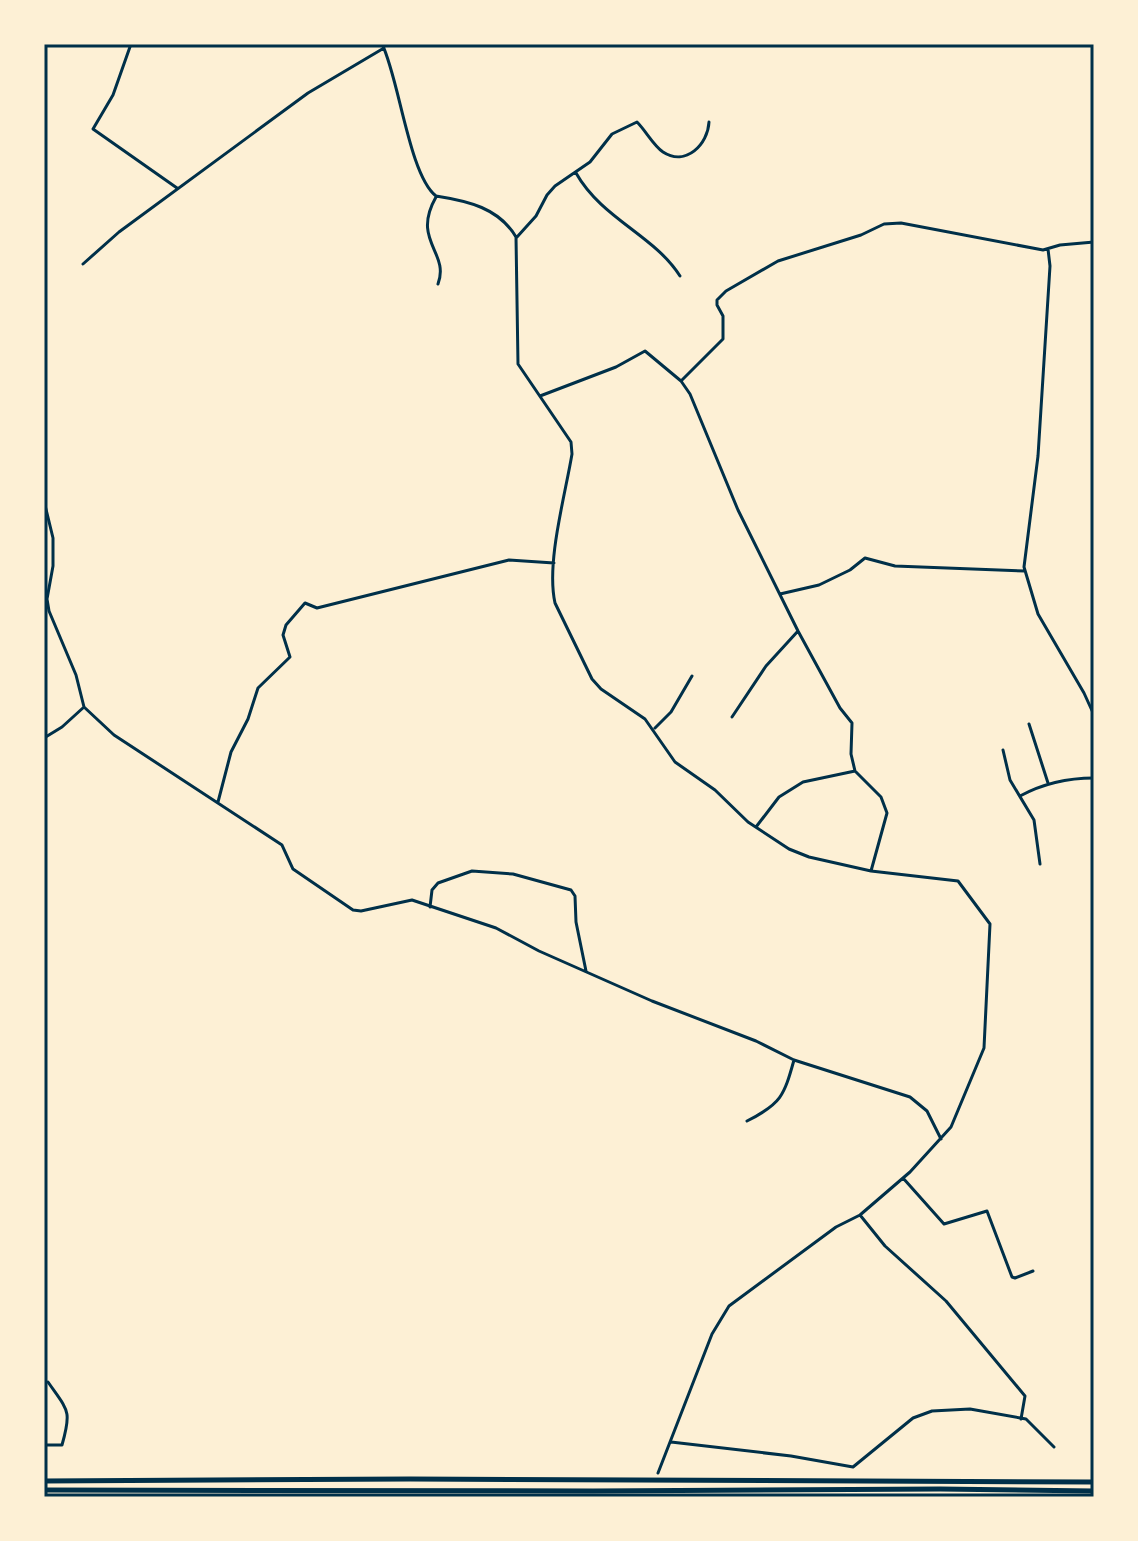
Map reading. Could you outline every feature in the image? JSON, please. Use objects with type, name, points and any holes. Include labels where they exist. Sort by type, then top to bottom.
[{"type":"highway","points":[[44,1481],[1094,1482]]},
{"type":"highway","points":[[44,1490],[1094,1491]]},
{"type":"street","points":[[131,44],[113,95],[93,129],[177,188]]},
{"type":"street","points":[[83,264],[177,188],[310,92],[383,46],[425,183],[436,196],[468,201],[496,215],[516,237],[518,364],[571,442],[572,454],[552,587],[555,603],[592,679],[601,689],[640,715],[675,762],[715,790],[756,827],[795,852],[871,871],[958,881],[990,924],[984,1048],[957,1117],[941,1139],[903,1178],[860,1215],[836,1227],[797,1254],[729,1306],[712,1334],[658,1473]]},
{"type":"street","points":[[516,237],[536,216],[547,195],[601,150],[612,134],[634,123],[639,124],[662,151],[678,155],[700,148],[709,122]]},
{"type":"street","points":[[576,173],[586,191],[604,209],[666,259],[680,276]]},
{"type":"street","points":[[436,196],[425,226],[441,271],[438,284]]},
{"type":"street","points":[[681,381],[723,339],[723,316],[717,300],[739,283],[797,254],[890,223],[1048,249],[1094,242]]},
{"type":"street","points":[[1048,249],[1050,266],[1038,456],[1025,571],[1038,614],[1094,715]]},
{"type":"street","points":[[540,396],[616,367],[645,351],[681,381],[690,394],[738,510],[798,631],[840,708],[852,723],[851,754],[855,771],[881,797],[887,813],[871,871]]},
{"type":"street","points":[[44,501],[53,538],[52,579],[46,599],[78,682],[84,707],[114,735],[282,845],[293,869],[353,910],[361,911],[407,900],[496,928],[662,1005],[760,1043],[794,1060],[910,1097],[927,1111],[941,1139]]},
{"type":"street","points":[[780,594],[819,585],[850,570],[865,558],[895,566],[1025,571]]},
{"type":"street","points":[[218,803],[234,743],[248,719],[258,688],[290,657],[283,635],[286,625],[305,603],[317,608],[509,560],[554,563]]},
{"type":"street","points":[[732,717],[766,666],[798,631]]},
{"type":"street","points":[[653,729],[671,712],[692,676]]},
{"type":"street","points":[[44,738],[84,707]]},
{"type":"street","points":[[1029,724],[1048,783]]},
{"type":"street","points":[[1003,750],[1010,780],[1034,820],[1040,864]]},
{"type":"street","points":[[756,827],[779,797],[803,782],[855,771]]},
{"type":"street","points":[[1020,796],[1048,783],[1094,778]]},
{"type":"street","points":[[430,907],[432,890],[438,883],[485,869],[571,890],[575,896],[576,922],[586,971]]},
{"type":"street","points":[[747,1121],[775,1105],[789,1079],[794,1060]]},
{"type":"street","points":[[903,1178],[944,1224],[987,1211],[1012,1277],[1033,1271]]},
{"type":"street","points":[[860,1215],[885,1246],[946,1301],[1025,1396],[1021,1419]]},
{"type":"street","points":[[44,1445],[62,1445],[69,1420],[66,1408],[48,1382]]},
{"type":"street","points":[[671,1442],[791,1456],[853,1467],[921,1413],[970,1409],[1032,1423],[1054,1447]]}]
